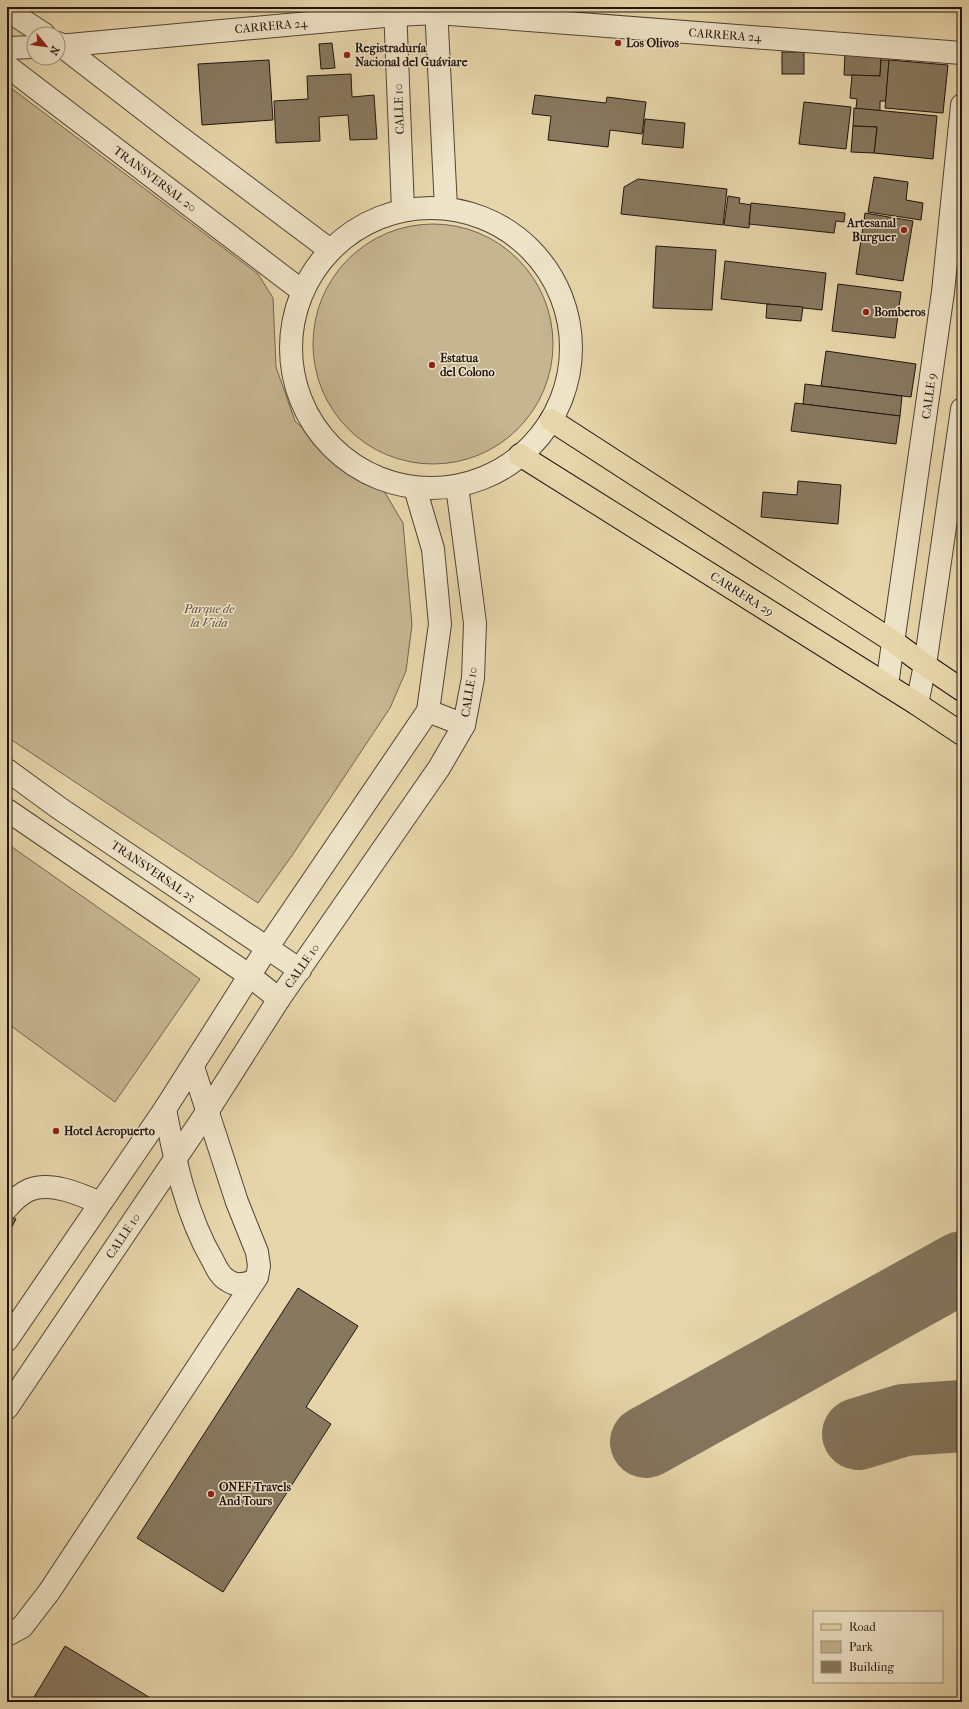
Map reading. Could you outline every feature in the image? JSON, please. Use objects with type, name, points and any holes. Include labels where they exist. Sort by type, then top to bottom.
[{"type":"main road","points":[[550,420],[894,642],[962,690]]},
{"type":"main road","name":"CARRERA 29","points":[[520,455],[887,685],[962,734]]},
{"type":"street","points":[[7,9],[15,7]]},
{"type":"street","points":[[7,9],[32,26]]},
{"type":"street","points":[[437,10],[446,208]]},
{"type":"street","name":"CARRERA 24","points":[[66,41],[395,11],[437,10],[962,53]]},
{"type":"street","name":"CALLE 10","points":[[395,11],[403,210]]},
{"type":"street","points":[[7,48],[26,47]]},
{"type":"street","points":[[66,50],[330,250]]},
{"type":"street","name":"TRANSVERSAL 20","points":[[7,66],[302,291]]},
{"type":"street","name":"CALLE 9","points":[[887,685],[953,292],[962,105]]},
{"type":"street","points":[[425,207],[446,208],[473,214],[499,225],[522,241],[541,261],[556,285],[566,311],[571,339],[569,367],[563,395],[550,420],[537,439],[520,455],[490,474],[457,486],[415,488],[372,476],[336,452],[309,418],[293,377],[291,333],[302,291],[315,269],[330,250],[364,224],[403,210],[425,207]]},
{"type":"street","points":[[917,704],[925,665],[962,409]]},
{"type":"street","name":"CALLE 10","points":[[7,1408],[207,1112],[279,999],[439,768],[464,725],[473,678],[475,623],[457,486]]},
{"type":"street","points":[[7,1340],[165,1109],[267,948],[428,711],[440,624],[432,549],[415,488]]},
{"type":"street","points":[[428,711],[464,725]]},
{"type":"street","name":"TRANSVERSAL 23","points":[[7,770],[59,808],[300,970]]},
{"type":"street","points":[[7,810],[250,976],[279,999]]},
{"type":"street","points":[[7,1635],[22,1627],[49,1592],[259,1271],[256,1252],[237,1202],[193,1066]]},
{"type":"street","points":[[165,1109],[174,1159],[198,1231],[220,1272],[226,1280],[236,1284],[246,1284],[253,1281]]},
{"type":"street","points":[[7,1208],[16,1198],[29,1190],[44,1187],[85,1196],[100,1203]]},
{"type":"green space","name":"Parque de la Vida","points":[[7,85],[258,274],[273,298],[276,367],[295,421],[330,454],[378,481],[403,523],[412,625],[406,671],[390,708],[291,857],[258,903],[7,737]]},
{"type":"green space","points":[[421,224],[445,224],[468,229],[490,238],[518,259],[533,277],[544,298],[551,321],[553,344],[551,367],[544,390],[533,411],[518,429],[490,450],[468,459],[445,464],[421,464],[398,459],[376,450],[357,437],[340,420],[327,401],[318,379],[313,356],[313,332],[318,309],[327,287],[340,268],[357,251],[376,238],[398,229]]},
{"type":"green space","points":[[12,847],[200,979],[115,1102],[7,1023],[7,854]]},
{"type":"building","points":[[332,43],[335,68],[321,69],[319,44]]},
{"type":"building","points":[[782,52],[804,52],[804,74],[782,74]]},
{"type":"building","points":[[845,53],[881,54],[880,76],[844,75]]},
{"type":"building","points":[[269,60],[273,120],[202,125],[198,64]]},
{"type":"building","points":[[881,60],[889,60],[886,101],[880,101],[880,111],[856,109],[857,99],[850,98],[852,75],[880,76]]},
{"type":"building","points":[[889,60],[948,65],[943,113],[885,108]]},
{"type":"building","points":[[351,74],[352,97],[374,95],[377,139],[350,140],[348,115],[319,117],[320,141],[276,143],[274,101],[308,99],[307,76]]},
{"type":"building","points":[[535,95],[606,103],[607,97],[646,102],[642,134],[610,130],[608,147],[548,140],[551,116],[532,114]]},
{"type":"building","points":[[804,102],[851,107],[846,149],[799,144]]},
{"type":"building","points":[[854,108],[937,116],[933,159],[874,153],[877,127],[853,126]]},
{"type":"building","points":[[645,119],[685,123],[683,148],[642,144]]},
{"type":"building","points":[[853,126],[877,127],[874,153],[851,152]]},
{"type":"building","points":[[874,177],[908,182],[906,200],[923,203],[921,220],[868,212]]},
{"type":"building","points":[[638,179],[727,189],[723,225],[621,214],[624,187]]},
{"type":"building","points":[[728,196],[740,198],[739,203],[751,205],[749,228],[724,225]]},
{"type":"building","points":[[751,203],[845,213],[844,222],[836,221],[834,233],[749,224]]},
{"type":"building","points":[[865,213],[913,221],[903,281],[856,274]]},
{"type":"building","points":[[656,246],[716,250],[712,310],[653,308]]},
{"type":"building","points":[[725,261],[826,273],[822,310],[721,299]]},
{"type":"building","name":"Bomberos","points":[[838,284],[901,292],[895,338],[832,331]]},
{"type":"building","points":[[767,304],[803,307],[801,321],[766,318]]},
{"type":"building","points":[[826,351],[916,364],[911,397],[821,386]]},
{"type":"building","points":[[805,384],[902,396],[900,416],[803,404]]},
{"type":"building","points":[[795,403],[900,416],[896,444],[791,431]]},
{"type":"building","points":[[798,481],[841,485],[838,524],[761,517],[763,492],[797,495]]},
{"type":"building","points":[[7,1214],[16,1219],[7,1236]]},
{"type":"building","points":[[298,1288],[358,1326],[306,1407],[331,1424],[223,1592],[137,1538]]},
{"type":"building","points":[[65,1646],[157,1702],[31,1702]]},
{"type":"taxiway","points":[[646,1442],[962,1267]]},
{"type":"taxiway","points":[[858,1434],[904,1420],[962,1416]]},
{"type":"place","name":"Los Olivos","points":[[618,43]]},
{"type":"place","name":"Registraduría Nacional del Guáviare","points":[[347,55]]},
{"type":"place","name":"Artesanal Burguer","points":[[904,230]]},
{"type":"place","name":"Bomberos","points":[[866,312]]},
{"type":"place","name":"Estatua del Colono","points":[[432,365]]},
{"type":"place","name":"Hotel Aeropuerto","points":[[56,1131]]},
{"type":"place","name":"ONEF Travels And Tours","points":[[211,1494]]}]
